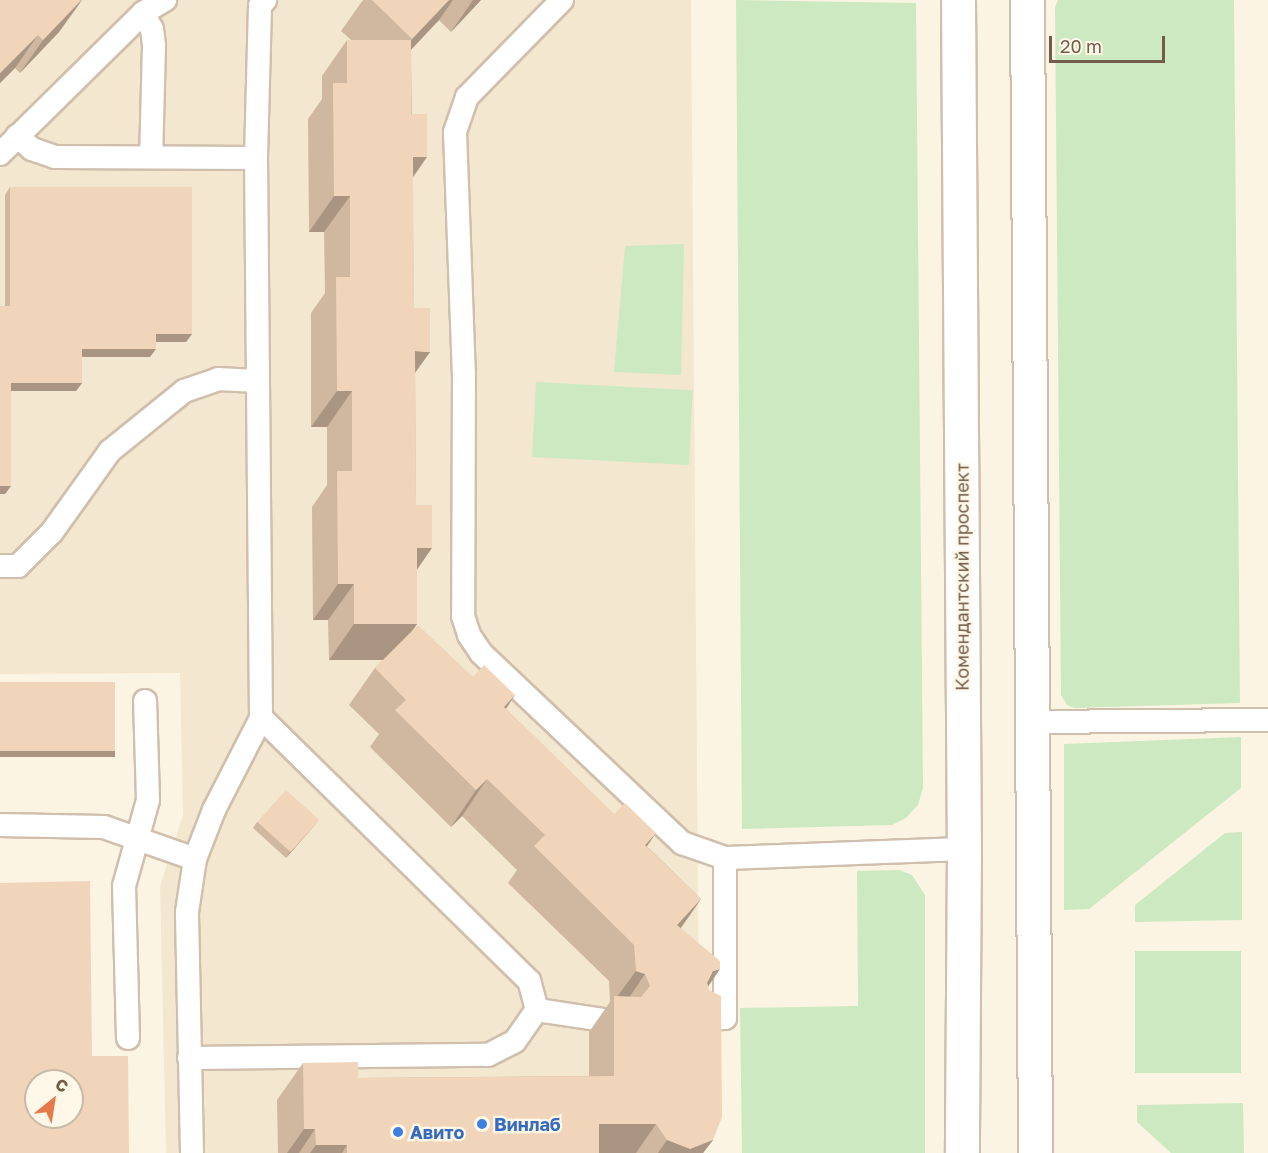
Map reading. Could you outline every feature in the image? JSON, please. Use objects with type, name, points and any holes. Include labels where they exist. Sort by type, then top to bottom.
[{"type":"main road","name":"Комендантский проспект","points":[[958,0],[964,849],[962,1153]]},
{"type":"main road","points":[[1027,0],[1035,1153]]},
{"type":"lane","points":[[0,154],[143,13],[165,0]]},
{"type":"lane","points":[[562,0],[467,97],[455,132],[464,374],[463,616],[469,635],[481,653],[682,843],[725,858],[964,849]]},
{"type":"lane","points":[[192,1153],[187,912],[195,859],[214,810],[261,718],[256,158],[258,2]]},
{"type":"lane","points":[[143,13],[152,29],[154,46],[151,157]]},
{"type":"lane","points":[[17,136],[32,149],[55,156],[256,158]]},
{"type":"lane","points":[[0,566],[18,566],[52,532],[110,451],[184,391],[218,379],[257,381]]},
{"type":"lane","points":[[128,1038],[124,886],[148,800],[145,700]]},
{"type":"lane","points":[[261,718],[529,981],[537,1010]]},
{"type":"lane","points":[[1032,722],[1268,720]]},
{"type":"lane","points":[[0,825],[104,827],[195,859]]},
{"type":"lane","points":[[695,1019],[725,1018],[725,858]]},
{"type":"lane","points":[[537,1010],[611,1021]]},
{"type":"lane","points":[[189,1058],[488,1055],[515,1041],[537,1010]]},
{"type":"shaded area","points":[[0,0],[691,0],[700,1153],[166,1153],[160,886],[183,815],[180,673],[0,674]]},
{"type":"green space","points":[[736,0],[916,3],[923,788],[918,805],[906,818],[892,825],[742,829]]},
{"type":"green space","points":[[1058,0],[1234,0],[1240,703],[1074,708],[1067,705],[1061,695],[1055,7]]},
{"type":"green space","points":[[684,244],[681,375],[614,372],[625,246]]},
{"type":"green space","points":[[536,382],[693,390],[689,465],[532,457]]},
{"type":"green space","points":[[1241,737],[1241,788],[1089,909],[1064,910],[1064,744]]},
{"type":"green space","points":[[1242,832],[1242,920],[1135,922],[1135,905],[1225,833]]},
{"type":"green space","points":[[899,870],[912,875],[925,895],[925,1153],[742,1153],[740,1008],[858,1006],[857,871]]},
{"type":"green space","points":[[1135,951],[1241,951],[1241,1073],[1135,1073]]},
{"type":"green space","points":[[1243,1103],[1244,1153],[1171,1153],[1137,1122],[1137,1105]]},
{"type":"building","points":[[0,0],[81,0],[43,40],[38,35],[0,73]]},
{"type":"building","points":[[372,0],[449,0],[412,39]]},
{"type":"building","points":[[347,40],[411,40],[411,114],[427,114],[427,157],[413,157],[414,308],[430,308],[430,352],[415,351],[416,505],[432,505],[432,548],[417,548],[417,624],[354,624],[354,584],[338,584],[337,471],[352,471],[352,391],[337,391],[336,277],[350,277],[350,196],[334,196],[333,83],[347,83]]},
{"type":"building","points":[[10,187],[192,187],[192,334],[156,334],[156,349],[82,349],[82,383],[11,383],[11,486],[0,486],[0,306],[10,306]]},
{"type":"building","points":[[418,625],[473,677],[484,665],[515,695],[504,707],[614,814],[625,803],[656,833],[645,845],[701,899],[677,925],[720,961],[720,969],[713,971],[707,982],[709,990],[721,996],[722,1117],[713,1140],[690,1149],[667,1140],[656,1124],[599,1124],[599,1153],[347,1153],[347,1145],[316,1145],[315,1129],[304,1129],[303,1063],[358,1062],[358,1078],[614,1076],[614,996],[641,997],[650,986],[645,974],[636,971],[634,945],[534,846],[545,835],[487,779],[476,790],[395,710],[406,700],[375,668]]},
{"type":"building","points":[[0,682],[115,682],[115,751],[0,751]]},
{"type":"building","points":[[286,790],[319,820],[291,852],[257,822]]},
{"type":"building","points":[[90,881],[92,1056],[128,1056],[129,1153],[0,1153],[0,883]]},
{"type":"place","name":"Винлаб","points":[[482,1124]]},
{"type":"place","name":"Авито","points":[[398,1132]]}]
